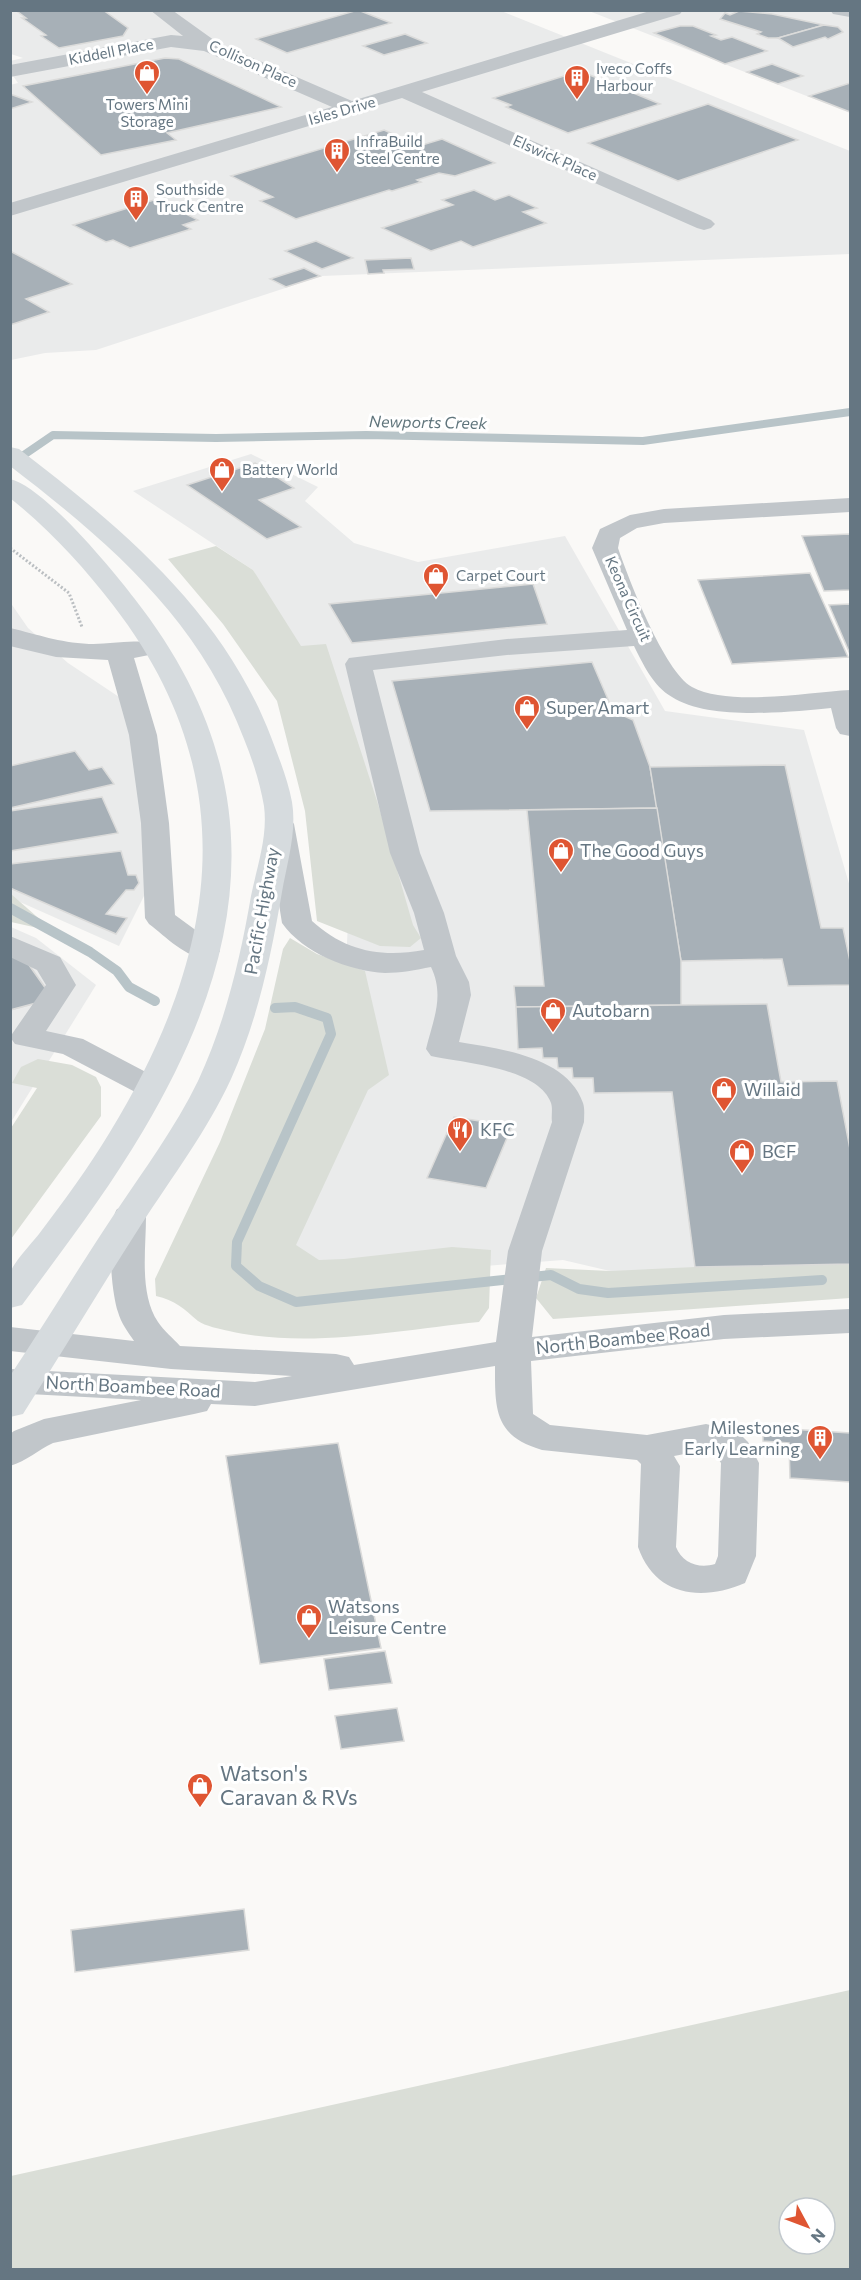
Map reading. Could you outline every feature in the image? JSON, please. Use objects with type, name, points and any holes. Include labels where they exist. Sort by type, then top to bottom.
[{"type":"highway","name":"Pacific Highway","points":[[10,1297],[26,1260],[114,1152],[150,1087],[201,968],[218,869],[216,812],[207,762],[192,714],[171,670],[110,581],[70,538],[18,470]]},
{"type":"highway","name":"Pacific Highway","points":[[15,1389],[49,1345],[129,1217],[184,1137],[223,1061],[249,983],[262,928],[279,819],[272,779],[258,734],[220,658],[178,602],[135,555],[18,470]]},
{"type":"street","name":"Collison Place","points":[[159,10],[211,47],[352,108]]},
{"type":"street","name":"Isles Drive","points":[[10,210],[674,10]]},
{"type":"street","points":[[839,10],[850,12]]},
{"type":"street","name":"Kiddell Place","points":[[10,70],[171,41],[192,42],[211,47]]},
{"type":"street","name":"Elswick Place","points":[[405,92],[704,224]]},
{"type":"street","name":"Keona Circuit","points":[[846,698],[753,704],[704,701],[682,693],[669,683],[644,637],[605,548],[609,534],[630,522],[664,516],[850,505]]},
{"type":"street","points":[[10,636],[45,648],[105,652],[156,646]]},
{"type":"street","points":[[644,637],[507,647],[358,664],[405,853],[429,913],[441,956],[454,982],[455,994],[442,1049],[493,1058],[524,1067],[556,1086],[567,1102],[568,1122],[533,1224],[524,1260],[513,1351],[515,1414],[530,1432],[542,1437],[647,1448]]},
{"type":"street","points":[[105,652],[144,735],[155,823],[160,918],[205,951]]},
{"type":"street","points":[[846,698],[850,729]]},
{"type":"street","points":[[279,819],[297,922],[308,935],[344,954],[369,963],[407,963],[441,956]]},
{"type":"street","points":[[10,945],[49,964],[62,985],[26,1037],[72,1046],[150,1087]]},
{"type":"street","points":[[129,1217],[131,1292],[134,1310],[149,1336],[171,1358]]},
{"type":"street","name":"North Boambee Road","points":[[15,1389],[160,1387],[255,1394],[513,1351],[724,1327],[850,1321]]},
{"type":"street","name":"North Boambee Road","points":[[10,1339],[171,1358],[397,1369]]},
{"type":"street","points":[[10,1453],[27,1440],[44,1432],[177,1405],[255,1394]]},
{"type":"path","points":[[10,548],[69,593],[105,652]]},
{"type":"shaded area","points":[[11,11],[501,11],[850,151],[850,254],[322,276],[96,350],[45,353],[11,360],[10,85],[18,83],[11,73],[10,61],[23,58],[11,54]]},
{"type":"shaded area","points":[[589,11],[850,11],[850,113]]},
{"type":"shaded area","points":[[251,454],[318,487],[305,501],[354,543],[418,562],[565,536],[665,711],[804,730],[850,887],[850,1270],[610,1271],[563,1260],[460,1268],[276,1268],[344,1009],[355,767],[253,570],[133,491]]},
{"type":"shaded area","points":[[216,546],[253,570],[301,646],[326,644],[378,804],[413,925],[421,938],[410,947],[380,946],[317,921],[305,811],[277,701],[223,624],[168,559]]},
{"type":"shaded area","points":[[10,602],[28,628],[68,663],[128,703],[150,884],[119,946],[11,898]]},
{"type":"shaded area","points":[[11,894],[44,923],[38,928],[11,922]]},
{"type":"shaded area","points":[[11,927],[36,938],[96,985],[11,1122]]},
{"type":"shaded area","points":[[290,938],[317,954],[365,971],[389,1075],[368,1090],[296,1245],[319,1260],[452,1247],[491,1250],[489,1308],[479,1322],[354,1336],[290,1338],[259,1336],[205,1324],[174,1303],[156,1296],[155,1279],[220,1142],[265,1029],[283,949]]},
{"type":"shaded area","points":[[38,1059],[72,1065],[96,1077],[101,1087],[101,1116],[11,1239],[11,1128],[37,1088],[12,1083],[21,1067]]},
{"type":"shaded area","points":[[850,1264],[850,1298],[553,1319],[536,1298],[546,1268],[610,1271]]},
{"type":"shaded area","points":[[850,1990],[850,2269],[11,2269],[11,2176]]},
{"type":"building","points":[[23,10],[103,10],[128,28],[123,36],[59,48],[41,36],[46,35],[22,18],[26,18],[18,12]]},
{"type":"building","points":[[358,10],[391,23],[287,53],[256,39]]},
{"type":"building","points":[[739,11],[772,14],[824,25],[778,38],[768,38],[757,34],[761,32],[720,19],[725,13],[730,15]]},
{"type":"building","points":[[824,25],[838,27],[843,32],[828,39],[825,37],[793,47],[778,38]]},
{"type":"building","points":[[680,26],[693,26],[716,35],[711,36],[721,40],[732,37],[767,51],[725,64],[654,33]]},
{"type":"building","points":[[405,34],[427,43],[384,55],[363,46]]},
{"type":"building","name":"Towers Mini Storage","points":[[165,58],[179,59],[281,107],[167,133],[176,140],[101,155],[23,86]]},
{"type":"building","points":[[772,64],[803,76],[778,84],[747,72]]},
{"type":"building","name":"Iveco Coffs Harbour","points":[[580,71],[660,104],[568,133],[506,107],[511,105],[493,98]]},
{"type":"building","points":[[850,83],[850,112],[809,96]]},
{"type":"building","points":[[10,94],[32,102],[10,109]]},
{"type":"building","points":[[708,104],[798,140],[678,181],[588,143]]},
{"type":"building","name":"InfraBuild Steel Centre","points":[[384,130],[419,146],[442,139],[495,163],[455,176],[439,173],[417,180],[421,182],[296,219],[260,201],[273,197],[231,176]]},
{"type":"building","points":[[474,190],[495,200],[509,195],[537,208],[523,212],[546,223],[473,247],[461,241],[431,251],[382,228],[453,205],[442,200]]},
{"type":"building","name":"Southside Truck Centre","points":[[157,199],[198,220],[183,225],[191,229],[130,248],[113,240],[106,242],[73,225]]},
{"type":"building","points":[[316,241],[353,258],[322,269],[285,251]]},
{"type":"building","points":[[10,251],[72,284],[26,299],[49,312],[10,325]]},
{"type":"building","points":[[411,258],[414,269],[383,270],[384,273],[368,274],[365,260]]},
{"type":"building","points":[[304,268],[320,276],[286,287],[270,279]]},
{"type":"building","points":[[255,463],[294,488],[259,500],[301,527],[267,539],[187,485]]},
{"type":"building","points":[[850,534],[850,590],[824,591],[802,536]]},
{"type":"building","points":[[810,573],[848,657],[732,664],[698,580]]},
{"type":"building","points":[[533,584],[547,624],[352,643],[329,604]]},
{"type":"building","points":[[850,604],[850,654],[829,605]]},
{"type":"building","points":[[592,662],[613,711],[633,720],[650,767],[657,808],[430,811],[392,681]]},
{"type":"building","points":[[75,751],[89,770],[102,767],[114,784],[10,808],[10,766]]},
{"type":"building","points":[[785,765],[821,928],[843,928],[850,961],[850,985],[788,986],[782,959],[681,961],[650,767]]},
{"type":"building","points":[[102,797],[118,833],[10,851],[10,811]]},
{"type":"building","points":[[657,808],[681,961],[681,1005],[516,1007],[514,986],[544,986],[527,810]]},
{"type":"building","points":[[121,851],[128,875],[136,875],[139,883],[134,890],[126,890],[106,914],[127,918],[116,934],[10,888],[10,864]]},
{"type":"building","points":[[10,951],[24,958],[46,989],[36,1003],[10,1010]]},
{"type":"building","points":[[10,951],[24,958],[46,989],[36,1003],[10,1010]]},
{"type":"building","points":[[767,1004],[781,1082],[837,1081],[850,1149],[850,1264],[695,1267],[672,1092],[594,1093],[593,1078],[573,1078],[572,1068],[558,1068],[557,1058],[543,1058],[542,1048],[518,1049],[516,1007]]},
{"type":"building","points":[[454,1117],[512,1126],[486,1188],[427,1178]]},
{"type":"building","name":"Milestones Early Learning","points":[[789,1429],[850,1433],[850,1482],[790,1478],[789,1443],[763,1441],[763,1430],[788,1432]]},
{"type":"building","points":[[338,1443],[381,1648],[260,1664],[226,1456]]},
{"type":"building","points":[[385,1651],[392,1683],[329,1690],[324,1659]]},
{"type":"building","points":[[397,1708],[404,1741],[341,1749],[335,1716]]},
{"type":"building","points":[[244,1909],[249,1950],[75,1972],[71,1930]]},
{"type":"waterway","name":"Newports Creek","points":[[15,461],[53,435],[216,438],[366,435],[643,441],[850,412]]},
{"type":"waterway","points":[[10,908],[90,952],[117,971],[129,987],[155,1001]]},
{"type":"waterway","points":[[275,1008],[295,1007],[327,1018],[331,1034],[237,1242],[236,1266],[259,1286],[296,1302],[551,1275],[579,1289],[608,1293],[822,1280]]},
{"type":"place","name":"Towers Mini Storage","points":[[147,96]]},
{"type":"place","name":"Iveco Coffs Harbour","points":[[577,101]]},
{"type":"place","name":"InfraBuild Steel Centre","points":[[337,174]]},
{"type":"place","name":"Southside Truck Centre","points":[[136,222]]},
{"type":"place","name":"Battery World","points":[[222,493]]},
{"type":"place","name":"Carpet Court","points":[[436,599]]},
{"type":"place","name":"Super Amart","points":[[527,731]]},
{"type":"place","name":"The Good Guys","points":[[561,874]]},
{"type":"place","name":"Autobarn","points":[[553,1034]]},
{"type":"place","name":"Willaid","points":[[724,1113]]},
{"type":"place","name":"KFC","points":[[460,1153]]},
{"type":"place","name":"BCF","points":[[742,1175]]},
{"type":"place","name":"Milestones Early Learning","points":[[820,1461]]},
{"type":"place","name":"Watsons Leisure Centre","points":[[309,1640]]},
{"type":"place","name":"Watson's Caravan & RVs","points":[[200,1809]]}]
